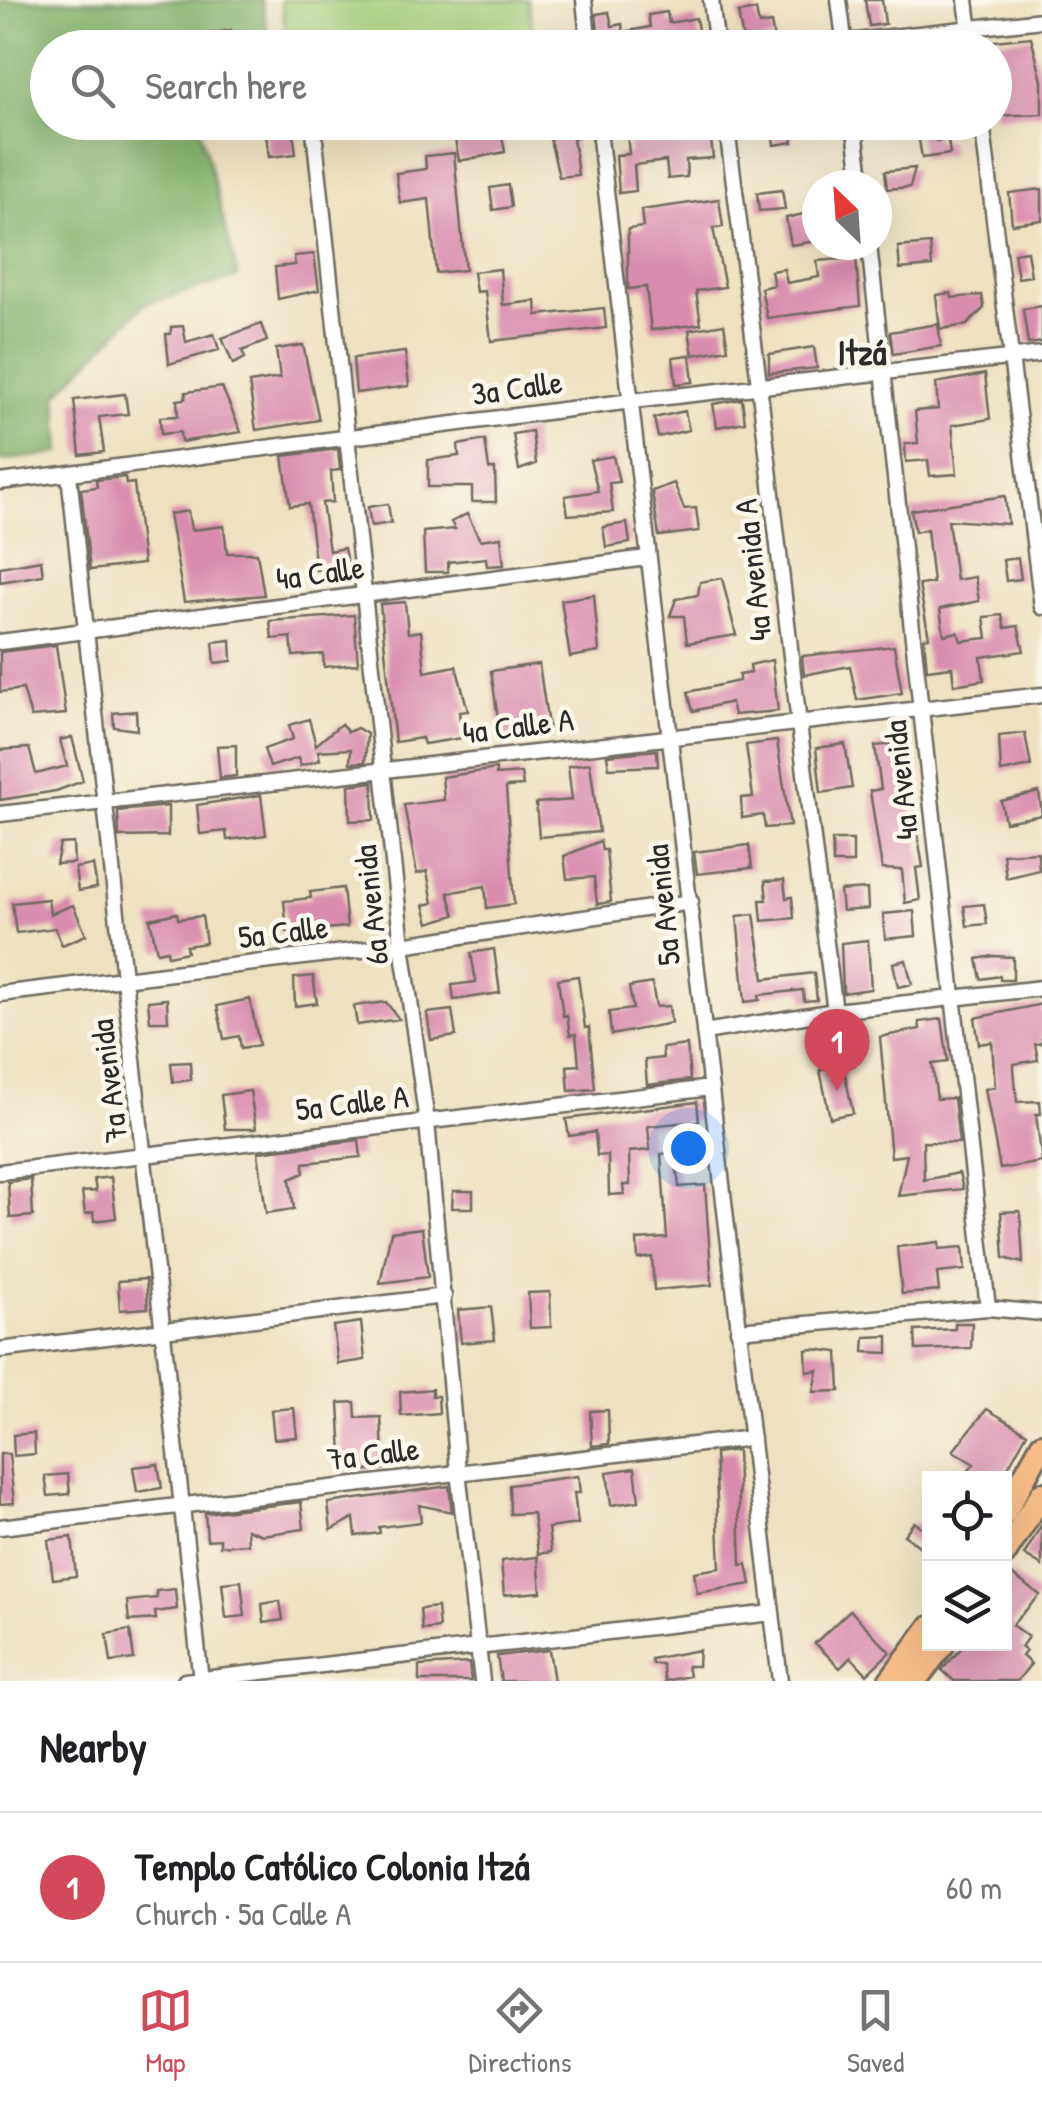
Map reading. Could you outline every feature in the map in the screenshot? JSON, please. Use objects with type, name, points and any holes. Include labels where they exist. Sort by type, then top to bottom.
[{"type":"main road","points":[[1012,1538],[1028,1505],[1042,1445]]},
{"type":"main road","points":[[890,1681],[922,1639]]},
{"type":"main road","points":[[914,1681],[938,1651]]},
{"type":"street","points":[[584,0],[588,30]]},
{"type":"street","points":[[711,0],[715,30]]},
{"type":"street","points":[[839,0],[842,30]]},
{"type":"street","points":[[966,0],[969,30]]},
{"type":"street","points":[[947,30],[1042,20]]},
{"type":"street","name":"6a Avenida","points":[[314,140],[402,945],[427,1122],[458,1471],[482,1681]]},
{"type":"street","name":"5a Avenida","points":[[600,140],[780,1681]]},
{"type":"street","name":"4a Avenida A","points":[[728,140],[761,386],[796,722],[835,1011]]},
{"type":"street","points":[[856,140],[860,170]]},
{"type":"street","points":[[984,140],[1042,607]]},
{"type":"street","name":"4a Avenida","points":[[871,260],[988,1308]]},
{"type":"street","name":"3a Calle","points":[[0,482],[632,400],[1042,354]]},
{"type":"street","name":"7a Avenida","points":[[68,475],[146,1155],[196,1680]]},
{"type":"street","name":"4a Calle","points":[[0,642],[648,558]]},
{"type":"street","name":"4a Calle A","points":[[0,814],[1042,694]]},
{"type":"street","name":"5a Calle","points":[[0,994],[402,945],[691,902]]},
{"type":"street","points":[[704,1032],[835,1011],[1042,988]]},
{"type":"street","name":"5a Calle A","points":[[0,1172],[711,1088]]},
{"type":"street","points":[[0,1350],[444,1296]]},
{"type":"street","points":[[738,1330],[988,1308],[1042,1313]]},
{"type":"street","name":"7a Calle","points":[[0,1527],[752,1438]]},
{"type":"street","points":[[196,1680],[772,1612]]},
{"type":"green space","points":[[0,0],[262,0],[267,30],[30,30],[30,140],[203,140],[238,277],[144,304],[57,395],[61,453],[0,461]]},
{"type":"green space","points":[[281,0],[528,0],[532,30],[285,30]]},
{"type":"building","points":[[865,0],[882,0],[885,24],[869,26]]},
{"type":"building","points":[[756,10],[759,25],[771,23],[772,30],[741,30],[738,13]]},
{"type":"building","points":[[609,12],[612,26],[622,24],[623,30],[598,30],[596,14]]},
{"type":"building","points":[[667,12],[669,23],[696,18],[698,30],[634,30],[650,27],[648,15]]},
{"type":"building","points":[[1031,37],[1042,81],[1042,114],[1012,115],[1012,39]]},
{"type":"building","points":[[267,140],[294,140],[296,154],[269,157]]},
{"type":"building","points":[[455,140],[503,140],[505,152],[459,161]]},
{"type":"building","points":[[550,140],[573,140],[578,175],[559,177]]},
{"type":"building","points":[[628,140],[711,140],[713,158],[686,160],[687,177],[668,179],[666,161],[634,165],[636,191],[619,193],[616,155],[629,154]]},
{"type":"building","points":[[773,140],[793,140],[793,142],[774,145]]},
{"type":"building","points":[[919,140],[948,140],[950,154],[922,158]]},
{"type":"building","points":[[454,153],[465,270],[436,273],[429,199],[400,203],[396,173],[426,169],[425,156]]},
{"type":"building","points":[[915,168],[910,187],[892,189],[892,170]]},
{"type":"building","points":[[508,185],[511,207],[493,210],[490,188]]},
{"type":"building","points":[[1042,189],[1042,220],[1012,224],[1009,193]]},
{"type":"building","points":[[782,190],[785,209],[759,211],[757,193]]},
{"type":"building","points":[[719,199],[723,227],[713,228],[725,287],[696,291],[701,324],[651,330],[646,287],[628,289],[628,229],[643,227],[641,210]]},
{"type":"building","points":[[802,214],[802,243],[791,245],[786,218]]},
{"type":"building","points":[[930,244],[932,266],[900,269],[898,247]]},
{"type":"building","points":[[1027,251],[1031,276],[1018,278],[1014,253]]},
{"type":"building","points":[[314,254],[319,290],[278,299],[275,267],[295,265],[294,256]]},
{"type":"building","points":[[856,260],[860,306],[767,318],[761,288],[774,285],[771,271],[784,269],[787,283],[819,277],[817,261]]},
{"type":"building","points":[[500,269],[503,305],[536,301],[537,315],[604,308],[606,328],[491,341],[485,291],[476,292],[473,272]]},
{"type":"building","points":[[951,293],[952,298],[982,295],[984,308],[967,325],[940,329],[936,295]]},
{"type":"building","points":[[1042,306],[1042,342],[1028,344],[1023,309]]},
{"type":"building","points":[[261,324],[267,341],[242,351],[245,358],[233,364],[222,338]]},
{"type":"building","points":[[724,324],[728,349],[693,355],[689,330]]},
{"type":"building","points":[[938,324],[941,346],[893,354],[890,332]]},
{"type":"building","points":[[183,326],[186,342],[214,334],[219,350],[169,364],[166,334],[171,334],[171,327]]},
{"type":"building","points":[[303,345],[319,420],[256,430],[249,383],[280,378],[276,349]]},
{"type":"building","points":[[814,347],[817,368],[769,373],[769,354]]},
{"type":"building","points":[[405,352],[409,386],[356,393],[353,358]]},
{"type":"building","points":[[690,355],[693,382],[676,384],[673,357]]},
{"type":"building","points":[[985,374],[990,419],[952,425],[957,474],[930,476],[928,460],[906,462],[905,444],[918,443],[915,411],[938,409],[936,383]]},
{"type":"building","points":[[222,387],[241,432],[181,442],[180,432],[161,434],[160,417],[178,416],[177,400],[185,399],[186,392]]},
{"type":"building","points":[[125,394],[128,414],[99,417],[104,452],[80,455],[74,400]]},
{"type":"building","points":[[742,399],[745,422],[717,427],[713,404]]},
{"type":"building","points":[[685,411],[689,430],[658,437],[654,418]]},
{"type":"building","points":[[532,431],[536,464],[519,470],[513,434]]},
{"type":"building","points":[[485,440],[489,469],[495,469],[496,502],[472,502],[472,487],[428,487],[428,460],[459,456],[458,445]]},
{"type":"building","points":[[338,449],[340,470],[331,471],[333,502],[322,503],[329,551],[344,548],[351,582],[329,586],[325,568],[316,570],[308,504],[290,506],[283,456]]},
{"type":"building","points":[[613,456],[619,482],[609,483],[613,512],[568,515],[565,496],[598,491],[590,460]]},
{"type":"building","points":[[125,477],[126,484],[134,483],[143,564],[90,570],[81,489],[97,487],[96,480]]},
{"type":"building","points":[[674,483],[684,509],[696,508],[699,531],[659,536],[652,491]]},
{"type":"building","points":[[1005,496],[1008,524],[948,520],[956,580],[975,577],[979,601],[940,609],[944,635],[958,632],[961,641],[987,638],[984,617],[1002,615],[1005,628],[1018,626],[1024,651],[981,657],[984,680],[954,685],[952,667],[927,670],[924,638],[929,637],[919,585],[933,583],[927,529],[915,532],[911,510]]},
{"type":"building","points":[[388,504],[391,523],[371,526],[368,507]]},
{"type":"building","points":[[188,511],[191,530],[224,526],[227,553],[257,553],[264,595],[184,602],[169,514]]},
{"type":"building","points":[[467,514],[480,540],[501,537],[504,565],[487,566],[486,558],[448,562],[448,572],[425,572],[423,532],[455,529],[451,522]]},
{"type":"building","points":[[627,523],[630,543],[606,547],[603,527]]},
{"type":"building","points":[[1018,558],[1021,579],[1006,581],[1003,560]]},
{"type":"building","points":[[41,560],[43,575],[0,582],[0,567]]},
{"type":"building","points":[[722,578],[736,635],[687,643],[684,616],[670,616],[676,599],[698,595],[700,582]]},
{"type":"building","points":[[594,595],[599,652],[570,657],[561,600]]},
{"type":"building","points":[[405,602],[408,633],[421,631],[425,672],[456,666],[468,711],[459,712],[462,738],[424,744],[422,738],[395,742],[380,604]]},
{"type":"building","points":[[354,615],[358,664],[324,667],[323,654],[293,656],[291,637],[272,639],[270,621]]},
{"type":"building","points":[[231,640],[232,661],[215,663],[213,642]]},
{"type":"building","points":[[56,645],[66,714],[31,717],[23,689],[0,692],[0,652]]},
{"type":"building","points":[[894,646],[902,693],[857,700],[850,666],[804,675],[802,656]]},
{"type":"building","points":[[772,660],[778,711],[734,715],[731,702],[693,711],[688,692],[739,681],[739,675],[751,673],[750,665]]},
{"type":"building","points":[[539,664],[549,732],[501,739],[491,671]]},
{"type":"building","points":[[136,711],[137,730],[114,727],[113,713]]},
{"type":"building","points":[[309,719],[316,745],[341,724],[348,732],[357,728],[367,734],[365,762],[350,763],[351,749],[318,751],[320,760],[300,766],[298,758],[270,767],[264,749],[293,739],[289,725]]},
{"type":"building","points":[[1025,733],[1031,766],[1001,772],[999,736]]},
{"type":"building","points":[[72,737],[83,781],[56,791],[0,800],[0,750],[29,748],[36,774],[67,766],[60,740]]},
{"type":"building","points":[[777,741],[790,826],[765,828],[763,815],[742,818],[741,798],[753,797],[746,745]]},
{"type":"building","points":[[902,743],[923,867],[916,868],[920,900],[905,903],[902,870],[882,869],[870,791],[881,789],[875,746]]},
{"type":"building","points":[[845,744],[852,788],[821,793],[816,748]]},
{"type":"building","points":[[236,745],[236,776],[220,778],[217,746]]},
{"type":"building","points":[[657,750],[658,766],[609,768],[607,755]]},
{"type":"building","points":[[590,763],[599,832],[539,837],[536,803],[572,800],[568,766]]},
{"type":"building","points":[[496,769],[496,775],[521,773],[523,786],[506,787],[514,904],[487,908],[485,886],[448,893],[455,915],[429,923],[424,905],[433,903],[427,871],[417,874],[404,805],[444,800],[442,777]]},
{"type":"building","points":[[373,782],[374,820],[350,821],[349,785]]},
{"type":"building","points":[[1039,792],[1042,815],[1005,822],[1001,801]]},
{"type":"building","points":[[261,795],[266,835],[227,840],[226,831],[200,834],[197,805]]},
{"type":"building","points":[[168,806],[168,836],[119,837],[118,811]]},
{"type":"building","points":[[832,840],[853,840],[853,863],[833,863]]},
{"type":"building","points":[[600,841],[602,850],[606,850],[611,902],[597,904],[594,877],[567,879],[564,856]]},
{"type":"building","points":[[73,843],[74,863],[56,864],[60,844]]},
{"type":"building","points":[[749,845],[752,868],[697,874],[694,852]]},
{"type":"building","points":[[1038,852],[1039,870],[1006,878],[1003,854]]},
{"type":"building","points":[[93,865],[97,888],[78,891],[75,868]]},
{"type":"building","points":[[784,880],[786,898],[792,897],[794,918],[762,921],[760,900],[767,900],[765,881]]},
{"type":"building","points":[[343,888],[347,927],[287,932],[284,901],[311,898],[310,892]]},
{"type":"building","points":[[867,889],[868,909],[842,911],[840,891]]},
{"type":"building","points":[[48,899],[50,914],[73,905],[86,935],[62,945],[55,928],[16,933],[12,903]]},
{"type":"building","points":[[984,904],[987,924],[967,926],[964,906]]},
{"type":"building","points":[[914,911],[916,936],[885,939],[883,914]]},
{"type":"building","points":[[177,913],[178,919],[202,916],[206,943],[186,946],[187,952],[168,956],[167,950],[157,952],[150,919]]},
{"type":"building","points":[[754,914],[764,979],[814,973],[817,1000],[804,1001],[803,990],[759,995],[760,1000],[745,1002],[737,916]]},
{"type":"building","points":[[868,940],[871,989],[843,993],[841,943]]},
{"type":"building","points":[[494,949],[500,993],[454,1000],[452,985],[476,982],[471,953]]},
{"type":"building","points":[[1013,957],[1013,980],[1000,980],[1000,976],[981,979],[977,959]]},
{"type":"building","points":[[906,960],[912,984],[898,987],[893,963]]},
{"type":"building","points":[[313,976],[317,1003],[295,1006],[294,978]]},
{"type":"building","points":[[578,976],[585,1028],[589,1027],[595,1089],[569,1091],[567,1066],[579,1065],[576,1034],[570,1035],[567,1015],[563,1016],[558,979]]},
{"type":"building","points":[[652,983],[656,1007],[669,1006],[671,1023],[611,1035],[609,1012],[633,1009],[629,987]]},
{"type":"building","points":[[167,999],[168,1021],[150,1021],[148,1001]]},
{"type":"building","points":[[250,999],[259,1045],[241,1048],[239,1036],[224,1039],[217,1006]]},
{"type":"building","points":[[386,1002],[399,1019],[357,1025],[354,1006]]},
{"type":"building","points":[[1042,1004],[1042,1043],[1035,1044],[1038,1060],[1014,1064],[1014,1068],[1017,1102],[1040,1101],[1041,1114],[1036,1114],[1042,1162],[1000,1169],[985,1089],[995,1087],[992,1042],[979,1044],[975,1018]]},
{"type":"building","points":[[452,1010],[456,1036],[431,1040],[427,1013]]},
{"type":"building","points":[[942,1019],[948,1062],[932,1064],[937,1099],[954,1098],[959,1143],[923,1142],[924,1180],[959,1173],[963,1189],[898,1196],[907,1155],[891,1157],[880,1037],[920,1029],[919,1022]]},
{"type":"building","points":[[687,1045],[690,1080],[647,1085],[645,1060],[663,1058],[662,1048]]},
{"type":"building","points":[[190,1062],[191,1080],[173,1082],[171,1063]]},
{"type":"building","points":[[843,1065],[853,1113],[830,1118],[820,1070]]},
{"type":"building","points":[[250,1091],[256,1129],[225,1129],[221,1095]]},
{"type":"building","points":[[697,1102],[699,1121],[648,1126],[650,1150],[629,1152],[630,1185],[623,1185],[624,1194],[609,1195],[608,1155],[597,1156],[595,1132],[569,1136],[566,1119]]},
{"type":"building","points":[[359,1140],[361,1157],[304,1163],[304,1173],[290,1179],[294,1209],[266,1213],[258,1152]]},
{"type":"building","points":[[675,1152],[679,1187],[705,1185],[712,1285],[654,1290],[652,1257],[638,1259],[637,1240],[667,1238],[661,1154]]},
{"type":"building","points":[[111,1177],[116,1218],[94,1221],[93,1212],[85,1214],[82,1192],[96,1191],[94,1179]]},
{"type":"building","points":[[31,1179],[33,1216],[10,1218],[8,1182]]},
{"type":"building","points":[[453,1191],[473,1191],[473,1208],[452,1208]]},
{"type":"building","points":[[1020,1211],[1023,1263],[1004,1258],[1001,1212]]},
{"type":"building","points":[[422,1228],[428,1277],[380,1283],[391,1232]]},
{"type":"building","points":[[939,1242],[939,1249],[963,1247],[965,1270],[937,1273],[939,1291],[902,1294],[897,1247]]},
{"type":"building","points":[[146,1279],[148,1308],[120,1310],[118,1281]]},
{"type":"building","points":[[550,1292],[551,1327],[530,1328],[528,1293]]},
{"type":"building","points":[[491,1307],[495,1340],[461,1343],[458,1310]]},
{"type":"building","points":[[361,1322],[365,1360],[338,1364],[333,1326]]},
{"type":"building","points":[[955,1323],[972,1323],[971,1348],[916,1350],[915,1331],[955,1329]]},
{"type":"building","points":[[888,1336],[888,1353],[864,1352],[865,1337]]},
{"type":"building","points":[[806,1350],[838,1352],[840,1391],[814,1392],[818,1370],[807,1372]]},
{"type":"building","points":[[432,1389],[432,1396],[438,1396],[439,1413],[401,1416],[400,1392]]},
{"type":"building","points":[[355,1402],[356,1418],[381,1417],[384,1469],[343,1472],[339,1403]]},
{"type":"building","points":[[294,1408],[297,1437],[274,1439],[271,1410]]},
{"type":"building","points":[[987,1409],[1027,1433],[1006,1471],[968,1471],[974,1464],[953,1451]]},
{"type":"building","points":[[608,1410],[609,1444],[592,1446],[590,1411]]},
{"type":"building","points":[[34,1433],[35,1454],[14,1456],[13,1435]]},
{"type":"building","points":[[737,1450],[741,1565],[747,1564],[751,1584],[697,1593],[694,1572],[720,1568],[715,1453]]},
{"type":"building","points":[[0,1454],[9,1454],[14,1503],[0,1504]]},
{"type":"building","points":[[158,1464],[162,1488],[137,1492],[133,1467]]},
{"type":"building","points":[[635,1468],[639,1501],[611,1505],[607,1472]]},
{"type":"building","points":[[68,1474],[70,1494],[48,1496],[45,1476]]},
{"type":"building","points":[[578,1476],[580,1493],[574,1493],[578,1524],[548,1528],[551,1552],[538,1554],[533,1513],[510,1514],[509,1485]]},
{"type":"building","points":[[449,1486],[452,1512],[419,1505],[421,1522],[379,1527],[380,1533],[356,1536],[354,1518],[331,1530],[328,1503]]},
{"type":"building","points":[[301,1502],[304,1529],[262,1535],[247,1529],[248,1544],[220,1546],[220,1539],[207,1540],[205,1513]]},
{"type":"building","points":[[914,1522],[922,1528],[922,1548],[904,1535]]},
{"type":"building","points":[[1042,1524],[1042,1566],[1024,1555]]},
{"type":"building","points":[[72,1537],[76,1576],[53,1579],[48,1540]]},
{"type":"building","points":[[538,1557],[541,1592],[504,1595],[501,1561]]},
{"type":"building","points":[[1012,1575],[1040,1595],[1012,1625]]},
{"type":"building","points":[[241,1581],[245,1616],[226,1618],[222,1583]]},
{"type":"building","points":[[175,1589],[177,1609],[155,1612],[156,1619],[129,1621],[127,1601],[157,1598],[156,1591]]},
{"type":"building","points":[[280,1601],[283,1620],[264,1623],[262,1604]]},
{"type":"building","points":[[437,1607],[439,1628],[422,1630],[420,1609]]},
{"type":"building","points":[[850,1610],[890,1652],[867,1674],[851,1657],[840,1668],[815,1643]]},
{"type":"building","points":[[1012,1625],[1028,1637],[1021,1647],[1026,1651],[1022,1656],[1031,1664],[1017,1681],[954,1681],[942,1670],[959,1651],[1012,1651]]},
{"type":"building","points":[[130,1630],[134,1659],[111,1662],[107,1634]]},
{"type":"building","points":[[549,1650],[554,1681],[501,1681],[497,1656]]},
{"type":"building","points":[[699,1650],[698,1666],[687,1666],[689,1676],[665,1681],[662,1664],[652,1664],[651,1659]]},
{"type":"building","points":[[469,1663],[471,1681],[419,1681],[419,1666]]},
{"type":"place","name":"Templo Católico Colonia Itzá","points":[[837,1091]]},
{"type":"district","name":"Itzá","points":[[862,353]]}]
